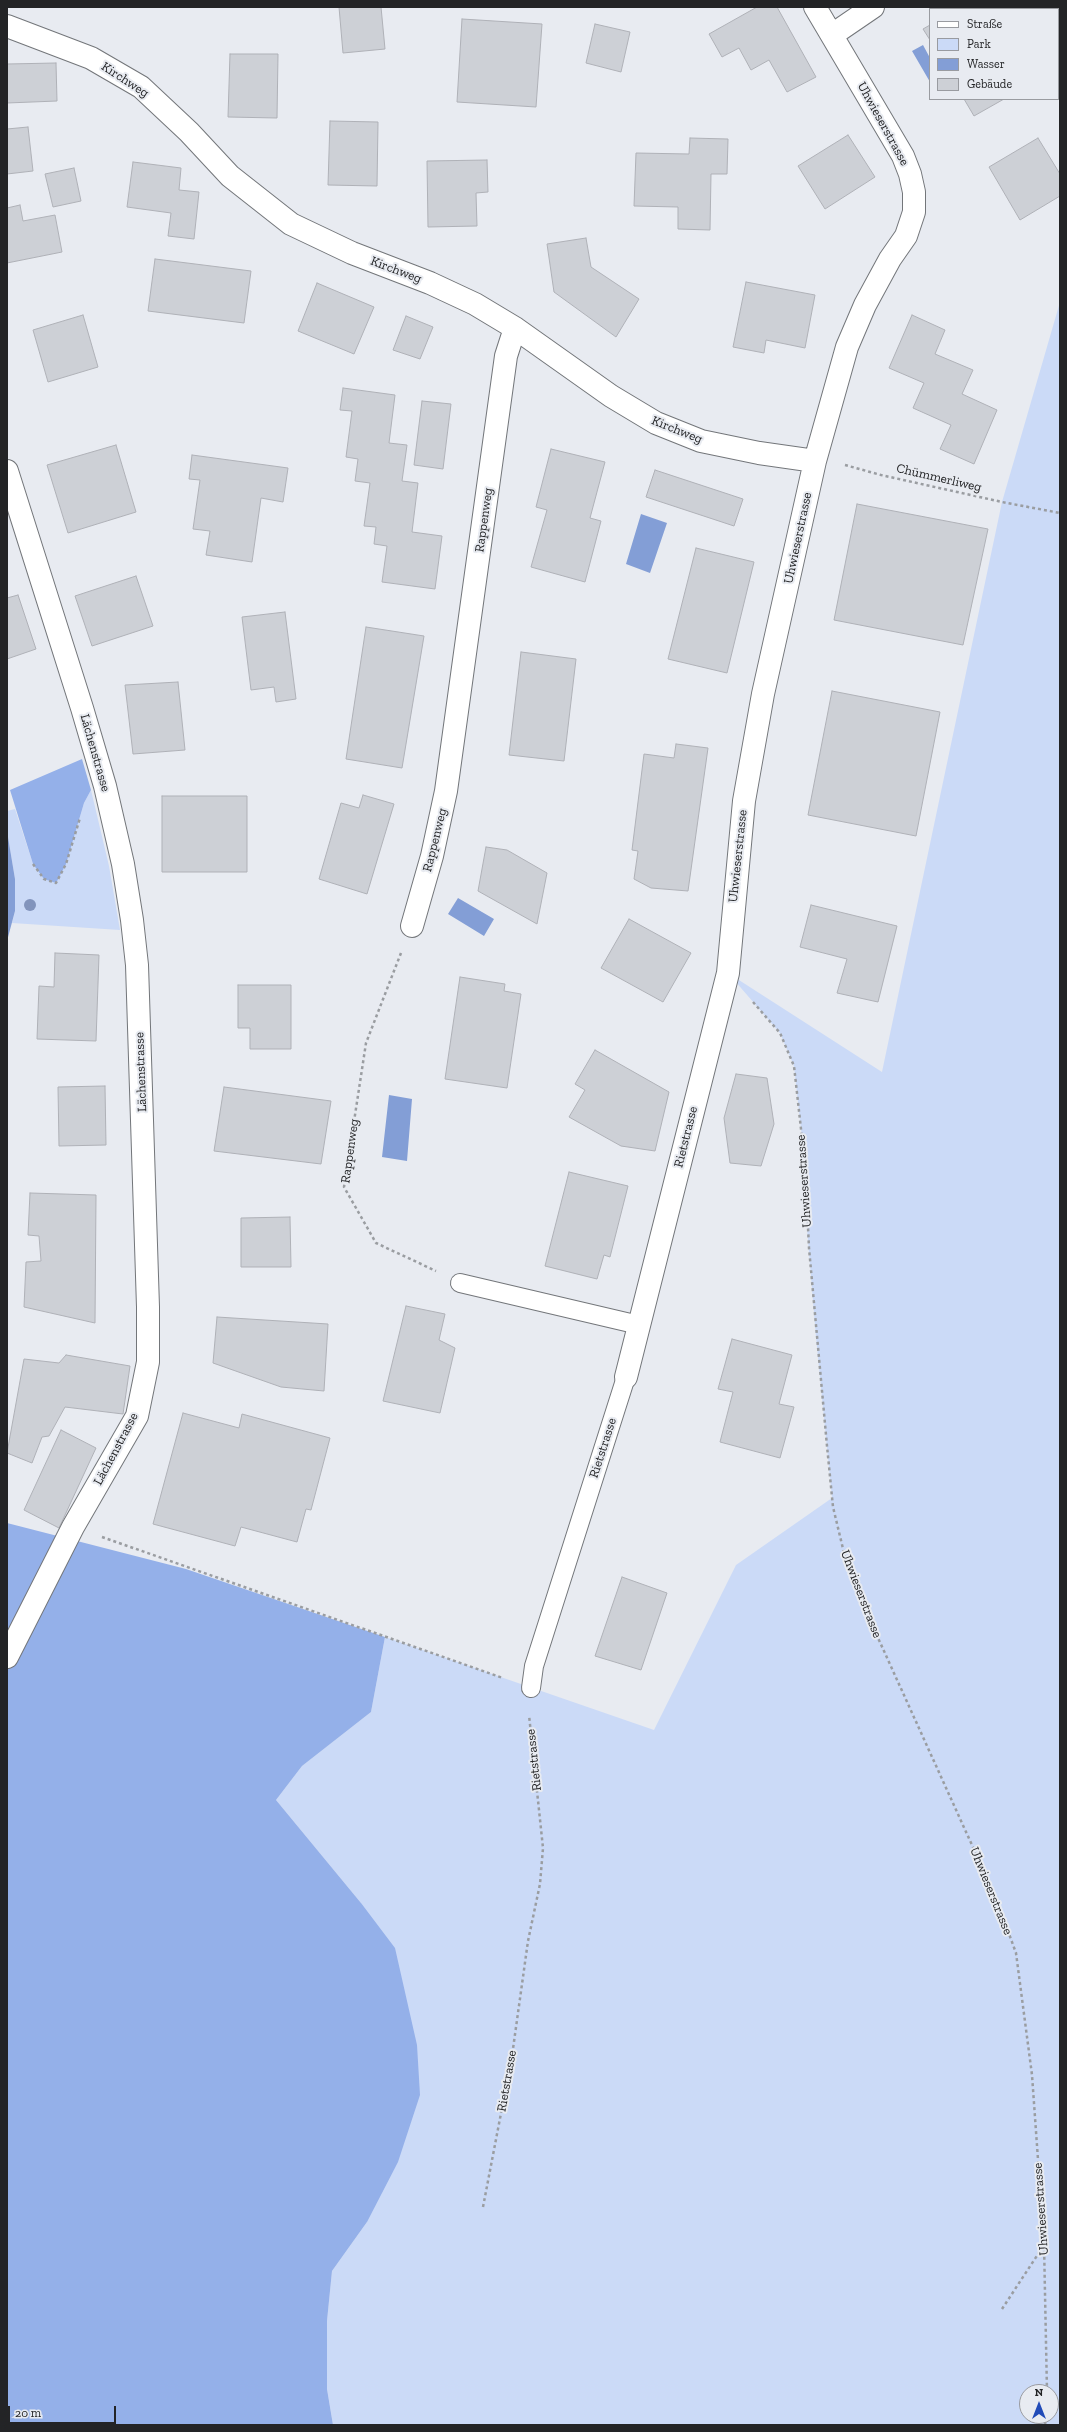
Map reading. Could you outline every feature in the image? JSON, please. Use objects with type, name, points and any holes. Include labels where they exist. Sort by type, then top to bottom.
[{"type":"street","name":"Uhwieserstrasse","points":[[728,973],[744,801],[764,694],[815,461],[847,347],[865,305],[890,259],[906,236],[914,212],[914,192],[910,174],[903,156],[815,7]]},
{"type":"street","points":[[832,35],[873,7]]},
{"type":"street","name":"Kirchweg","points":[[7,26],[91,58],[141,87],[189,132],[230,176],[291,224],[352,253],[430,283],[475,304],[515,328],[611,396],[656,423],[701,441],[759,453],[815,461]]},
{"type":"street","name":"Rappenweg","points":[[412,926],[432,856],[446,791],[506,356],[515,328]]},
{"type":"street","name":"Lächenstrasse","points":[[7,471],[105,786],[123,864],[132,920],[137,965],[148,1291],[148,1362],[137,1416],[73,1527],[7,1657]]},
{"type":"street","name":"Rietstrasse","points":[[626,1377],[728,973]]},
{"type":"lane","points":[[460,1283],[639,1325]]},
{"type":"lane","name":"Rietstrasse","points":[[531,1688],[534,1666],[626,1377]]},
{"type":"path","name":"Chümmerliweg","points":[[815,461],[836,462],[881,475],[1060,513]]},
{"type":"path","points":[[33,864],[44,879],[56,883],[66,864],[84,803],[91,790],[105,786]]},
{"type":"path","name":"Rappenweg","points":[[412,926],[366,1043],[344,1187],[376,1243],[460,1283]]},
{"type":"path","name":"Uhwieserstrasse","points":[[728,973],[780,1033],[794,1066],[805,1165],[809,1248],[826,1446],[834,1507],[845,1557],[864,1607],[996,1898],[1016,1953],[1032,2075],[1044,2244],[1046,2384]]},
{"type":"path","points":[[73,1527],[531,1688]]},
{"type":"path","name":"Rietstrasse","points":[[483,2207],[512,2056],[528,1941],[540,1884],[543,1848],[528,1704],[531,1688]]},
{"type":"path","points":[[1002,2309],[1044,2244]]},
{"type":"green space","points":[[1060,302],[1060,2425],[333,2425],[327,2389],[327,2321],[332,2271],[367,2222],[361,1903],[276,1800],[302,1766],[371,1712],[385,1637],[654,1730],[736,1565],[832,1498],[816,1337],[805,1204],[805,1165],[794,1066],[780,1033],[728,973],[882,1072],[1002,502]]},
{"type":"green space","points":[[91,790],[109,866],[120,930],[12,923],[15,911],[15,879],[7,831],[7,811],[15,809],[33,864],[66,864],[84,803]]},
{"type":"shaded area","points":[[82,759],[91,790],[84,803],[66,864],[56,883],[44,879],[33,864],[10,790]]},
{"type":"shaded area","points":[[7,1523],[186,1569],[385,1637],[371,1712],[302,1766],[276,1800],[361,1903],[395,1948],[417,2045],[420,2095],[398,2162],[367,2222],[332,2271],[327,2321],[327,2389],[333,2425],[7,2425]]},
{"type":"water","points":[[923,45],[929,56],[929,80],[912,51]]},
{"type":"water","points":[[641,514],[667,523],[650,573],[626,564]]},
{"type":"water","points":[[7,831],[15,879],[15,911],[7,941]]},
{"type":"water","points":[[458,898],[494,919],[484,936],[448,914]]},
{"type":"water","points":[[389,1095],[412,1099],[407,1161],[382,1157]]},
{"type":"building","points":[[339,7],[381,7],[385,49],[343,53]]},
{"type":"building","points":[[757,7],[777,7],[816,77],[787,92],[769,60],[751,70],[739,48],[722,57],[709,34]]},
{"type":"building","points":[[981,7],[982,8],[960,8]]},
{"type":"building","points":[[462,19],[542,24],[536,107],[457,102]]},
{"type":"building","points":[[595,24],[630,32],[621,72],[586,63]]},
{"type":"building","points":[[929,26],[929,38],[923,29]]},
{"type":"building","points":[[230,54],[278,54],[277,118],[228,117]]},
{"type":"building","points":[[56,63],[57,101],[7,103],[7,64]]},
{"type":"building","points":[[965,100],[1002,100],[974,116]]},
{"type":"building","points":[[330,121],[378,122],[377,186],[328,185]]},
{"type":"building","points":[[28,127],[33,171],[7,174],[7,129]]},
{"type":"building","points":[[848,135],[875,177],[825,209],[798,166]]},
{"type":"building","points":[[690,138],[728,139],[727,174],[711,174],[710,230],[678,229],[678,207],[634,206],[636,153],[689,154]]},
{"type":"building","points":[[1038,138],[1060,174],[1060,196],[1020,220],[989,167]]},
{"type":"building","points":[[487,160],[488,192],[476,193],[477,226],[428,227],[427,161]]},
{"type":"building","points":[[133,162],[181,168],[179,190],[199,192],[194,239],[168,236],[171,213],[127,207]]},
{"type":"building","points":[[74,168],[81,201],[53,207],[45,174]]},
{"type":"building","points":[[20,205],[23,221],[55,215],[62,252],[7,263],[7,208]]},
{"type":"building","points":[[586,238],[591,267],[639,299],[616,337],[554,292],[547,244]]},
{"type":"building","points":[[155,259],[251,271],[244,323],[148,311]]},
{"type":"building","points":[[746,282],[815,295],[805,348],[766,340],[764,353],[733,347]]},
{"type":"building","points":[[317,283],[374,307],[354,354],[298,331]]},
{"type":"building","points":[[83,315],[98,367],[48,382],[33,330]]},
{"type":"building","points":[[912,315],[945,330],[935,354],[973,370],[962,394],[997,410],[974,464],[940,449],[951,425],[913,408],[924,383],[889,368]]},
{"type":"building","points":[[406,316],[433,327],[420,359],[393,350]]},
{"type":"building","points":[[343,388],[395,395],[389,443],[407,445],[402,481],[418,483],[412,532],[442,536],[435,589],[382,582],[387,546],[374,544],[376,527],[364,526],[370,483],[355,481],[358,459],[346,457],[352,411],[340,410]]},
{"type":"building","points":[[422,401],[451,404],[443,469],[414,465]]},
{"type":"building","points":[[116,445],[136,512],[68,533],[47,465]]},
{"type":"building","points":[[551,449],[605,462],[590,518],[601,521],[585,582],[531,567],[547,510],[536,507]]},
{"type":"building","points":[[192,455],[288,468],[283,502],[261,498],[252,562],[206,555],[210,531],[193,529],[200,480],[189,479]]},
{"type":"building","points":[[655,470],[743,499],[734,526],[646,497]]},
{"type":"building","points":[[857,504],[988,529],[963,645],[834,620]]},
{"type":"building","points":[[696,548],[754,562],[727,673],[668,659]]},
{"type":"building","points":[[136,576],[153,626],[92,646],[75,596]]},
{"type":"building","points":[[18,595],[36,649],[7,659],[7,598]]},
{"type":"building","points":[[285,612],[296,699],[276,702],[274,687],[251,690],[242,617]]},
{"type":"building","points":[[366,627],[424,636],[402,768],[346,759]]},
{"type":"building","points":[[521,652],[576,659],[564,761],[509,755]]},
{"type":"building","points":[[178,682],[185,750],[133,754],[125,685]]},
{"type":"building","points":[[832,691],[940,712],[916,836],[808,815]]},
{"type":"building","points":[[676,744],[708,748],[688,891],[651,888],[634,879],[638,851],[632,850],[644,754],[674,758]]},
{"type":"building","points":[[363,795],[394,804],[367,894],[319,879],[341,803],[359,808]]},
{"type":"building","points":[[162,796],[247,796],[247,872],[162,872]]},
{"type":"building","points":[[486,847],[507,850],[547,873],[537,924],[478,891]]},
{"type":"building","points":[[811,905],[897,926],[878,1002],[837,993],[847,959],[800,947]]},
{"type":"building","points":[[629,919],[691,953],[663,1002],[601,968]]},
{"type":"building","points":[[55,953],[99,955],[96,1041],[37,1039],[39,986],[54,987]]},
{"type":"building","points":[[460,977],[505,984],[504,991],[521,994],[507,1088],[445,1079]]},
{"type":"building","points":[[238,985],[291,985],[291,1049],[250,1049],[250,1028],[238,1028]]},
{"type":"building","points":[[595,1050],[669,1092],[655,1151],[621,1146],[569,1117],[585,1090],[575,1084]]},
{"type":"building","points":[[736,1074],[767,1078],[774,1124],[761,1166],[730,1163],[724,1118]]},
{"type":"building","points":[[105,1086],[106,1145],[59,1146],[58,1087]]},
{"type":"building","points":[[224,1087],[331,1101],[321,1164],[214,1151]]},
{"type":"building","points":[[569,1172],[628,1186],[610,1257],[604,1255],[597,1279],[545,1266]]},
{"type":"building","points":[[30,1193],[96,1195],[95,1323],[24,1307],[26,1262],[41,1261],[39,1236],[28,1235]]},
{"type":"building","points":[[290,1217],[291,1267],[241,1267],[241,1218]]},
{"type":"building","points":[[406,1306],[445,1314],[439,1340],[455,1348],[440,1413],[383,1401]]},
{"type":"building","points":[[217,1317],[328,1324],[324,1391],[281,1387],[213,1363]]},
{"type":"building","points":[[732,1339],[792,1355],[779,1404],[794,1407],[780,1458],[720,1442],[733,1392],[718,1389]]},
{"type":"building","points":[[66,1355],[130,1366],[123,1414],[65,1407],[49,1436],[42,1437],[32,1463],[7,1453],[24,1359],[59,1363]]},
{"type":"building","points":[[183,1413],[239,1428],[242,1414],[330,1438],[311,1510],[306,1509],[297,1542],[241,1527],[235,1546],[153,1524]]},
{"type":"building","points":[[61,1430],[96,1448],[59,1528],[24,1510]]},
{"type":"building","points":[[622,1577],[667,1593],[641,1670],[595,1656]]}]
